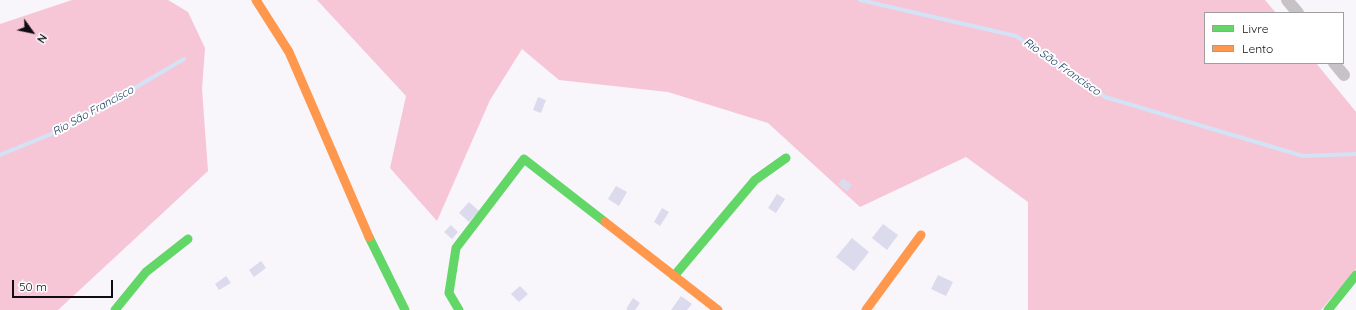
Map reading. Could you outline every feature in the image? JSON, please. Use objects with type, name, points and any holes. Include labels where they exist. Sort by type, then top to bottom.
[{"type":"street","points":[[256,0],[289,52],[380,262],[405,310]]},
{"type":"street","points":[[1287,0],[1297,12]]},
{"type":"street","points":[[1335,64],[1344,75]]},
{"type":"street","points":[[674,276],[755,180],[786,158]]},
{"type":"street","points":[[459,310],[449,293],[456,248],[524,159],[718,310]]},
{"type":"street","points":[[866,310],[921,235]]},
{"type":"street","points":[[115,310],[126,305],[146,272],[188,238]]},
{"type":"street","points":[[1328,310],[1356,275]]},
{"type":"shaded area","points":[[72,0],[168,0],[188,12],[205,48],[202,89],[208,171],[58,310],[0,310],[0,24]]},
{"type":"shaded area","points":[[317,0],[1265,0],[1275,12],[1204,12],[1204,64],[1317,64],[1356,112],[1356,269],[1321,310],[1028,310],[1028,202],[966,157],[860,207],[768,123],[668,92],[559,80],[522,49],[490,100],[437,221],[390,168],[406,96]]},
{"type":"building","points":[[538,97],[546,100],[541,113],[533,110]]},
{"type":"building","points":[[843,178],[852,185],[847,192],[838,184]]},
{"type":"building","points":[[616,186],[627,192],[619,206],[608,199]]},
{"type":"building","points":[[777,194],[785,199],[776,213],[768,208]]},
{"type":"building","points":[[469,202],[479,211],[469,222],[459,213]]},
{"type":"building","points":[[662,208],[669,212],[660,226],[654,222]]},
{"type":"building","points":[[883,224],[898,235],[887,250],[872,238]]},
{"type":"building","points":[[451,225],[458,232],[452,239],[444,232]]},
{"type":"building","points":[[852,238],[869,252],[854,271],[836,257]]},
{"type":"building","points":[[261,261],[266,268],[254,277],[249,270]]},
{"type":"building","points":[[938,275],[953,282],[946,296],[931,289]]},
{"type":"building","points":[[226,276],[231,283],[219,290],[215,284]]},
{"type":"building","points":[[520,286],[528,294],[519,302],[511,294]]},
{"type":"building","points":[[681,296],[692,304],[687,310],[671,310]]},
{"type":"building","points":[[633,298],[640,303],[635,310],[626,309]]},
{"type":"waterway","name":"Rio São Francisco","points":[[860,0],[1016,36],[1105,97],[1303,156],[1356,154]]},
{"type":"waterway","name":"Rio São Francisco","points":[[0,155],[66,128],[184,59]]},
{"type":"traffic: fast","points":[[674,276],[755,180],[786,158]]},
{"type":"traffic: fast","points":[[459,310],[449,293],[456,248],[524,159],[605,222]]},
{"type":"traffic: fast","points":[[369,237],[405,310]]},
{"type":"traffic: fast","points":[[115,310],[146,272],[188,239]]},
{"type":"traffic: fast","points":[[1328,310],[1356,275]]},
{"type":"traffic: slow","points":[[256,0],[289,52],[369,237]]},
{"type":"traffic: slow","points":[[605,222],[718,310]]},
{"type":"traffic: slow","points":[[866,310],[921,235]]}]
